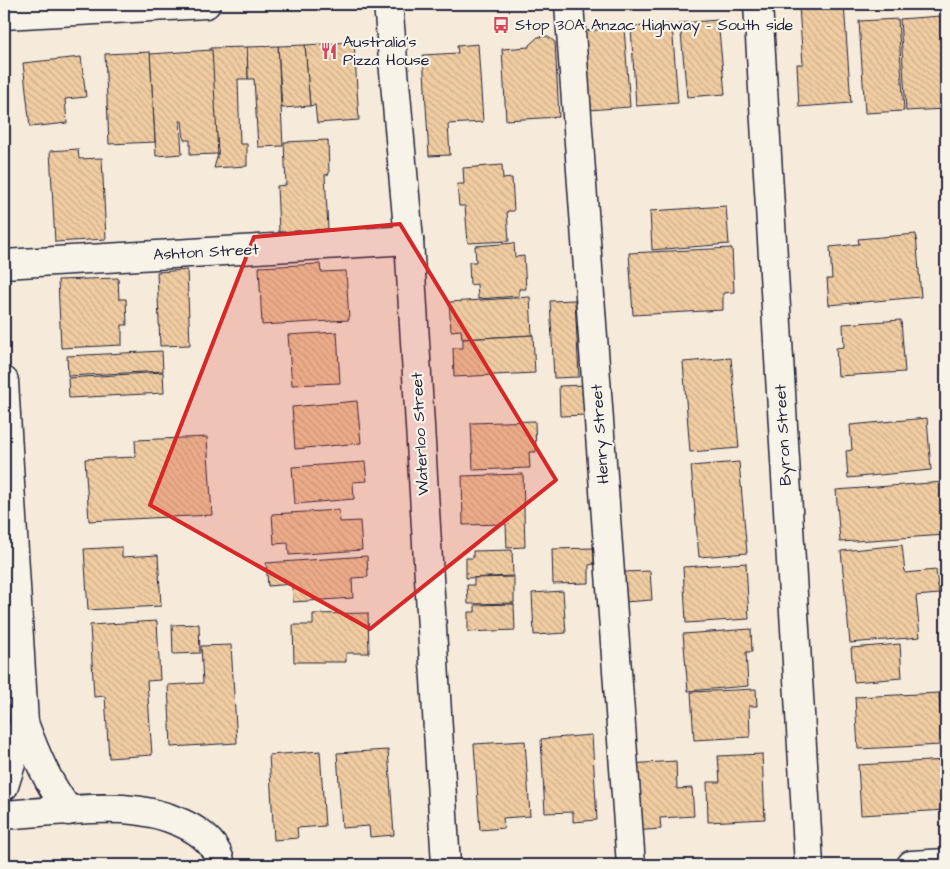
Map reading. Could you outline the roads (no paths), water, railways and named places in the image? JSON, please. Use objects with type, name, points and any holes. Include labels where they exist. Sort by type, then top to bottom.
[{"type":"street","points":[[4,15],[206,4]]},
{"type":"street","name":"Waterloo Street","points":[[388,4],[409,240],[446,865]]},
{"type":"street","name":"Henry Street","points":[[568,4],[631,865]]},
{"type":"street","name":"Byron Street","points":[[758,4],[809,865]]},
{"type":"street","name":"Ashton Street","points":[[4,264],[409,240]]},
{"type":"street","points":[[4,381],[24,723],[38,761],[54,792],[69,811]]},
{"type":"street","points":[[4,786],[24,723]]},
{"type":"street","points":[[4,815],[123,809],[163,816],[194,830],[210,842],[221,865]]},
{"type":"street","points":[[911,865],[946,863]]},
{"type":"place","name":"Stop 30A Anzac Highway - South side","points":[[501,25]]},
{"type":"place","name":"Australia's Pizza House","points":[[329,51]]}]
